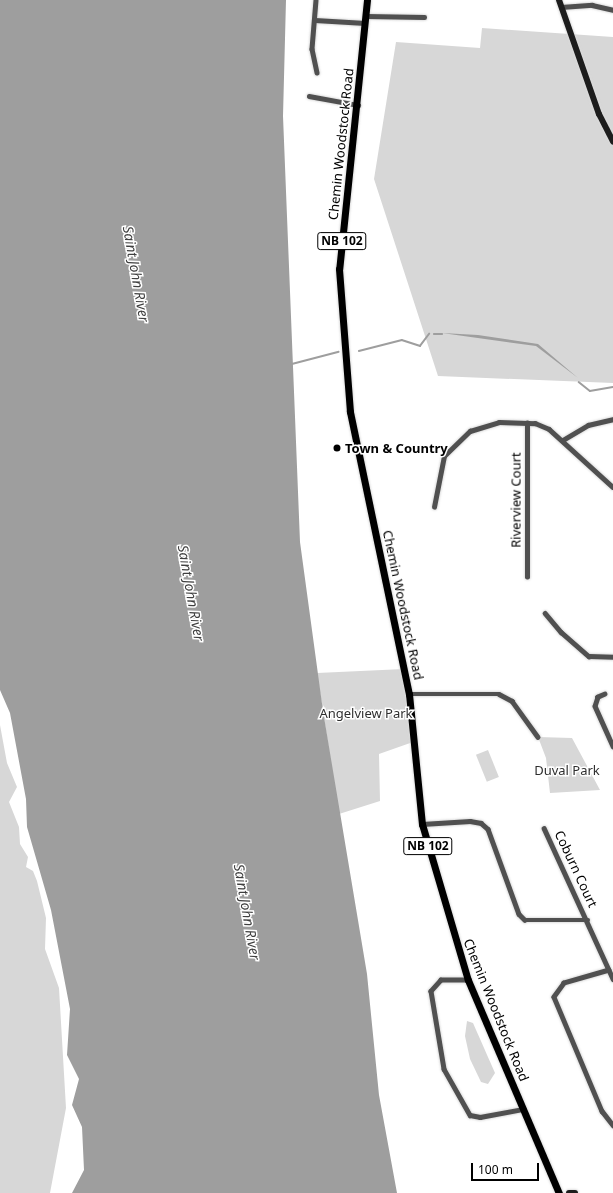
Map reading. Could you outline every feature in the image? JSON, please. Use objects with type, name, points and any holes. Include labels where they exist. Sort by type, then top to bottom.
[{"type":"main road","name":"Chemin Woodstock Road","points":[[367,0],[358,105],[339,270],[340,308],[350,412],[409,694],[422,824],[468,980],[559,1193]]},
{"type":"street","points":[[316,0],[313,60],[317,72]]},
{"type":"street","points":[[558,0],[599,114],[613,142]]},
{"type":"street","points":[[561,7],[592,5],[613,10]]},
{"type":"street","points":[[315,20],[424,17]]},
{"type":"street","points":[[309,96],[358,105]]},
{"type":"street","points":[[563,440],[588,425],[613,419]]},
{"type":"street","points":[[434,507],[441,467],[455,443],[470,431],[487,424],[527,423],[549,429],[563,440],[613,487]]},
{"type":"street","name":"Riverview Court","points":[[527,423],[527,577]]},
{"type":"street","points":[[545,612],[561,632],[589,656],[613,657]]},
{"type":"street","points":[[409,694],[499,694],[512,700],[538,736]]},
{"type":"street","points":[[605,694],[598,697],[594,706],[613,746]]},
{"type":"street","points":[[422,824],[470,821],[481,823],[488,829],[525,920],[588,920]]},
{"type":"street","name":"Coburn Court","points":[[544,828],[588,920],[613,980]]},
{"type":"street","points":[[609,970],[564,983],[554,997],[602,1111],[613,1126]]},
{"type":"street","points":[[468,980],[441,980],[430,991],[444,1069],[470,1115],[480,1118],[523,1109]]},
{"type":"street","points":[[569,1193],[575,1193]]},
{"type":"green space","points":[[482,28],[613,37],[613,383],[438,376],[374,179],[396,42],[480,48]]},
{"type":"green space","name":"Angelview Park","points":[[404,669],[413,742],[379,754],[380,801],[339,814],[317,673]]},
{"type":"green space","points":[[0,725],[7,763],[17,787],[9,802],[19,827],[20,844],[28,857],[26,867],[33,871],[37,881],[46,918],[45,949],[59,988],[66,1108],[50,1193],[0,1193]]},
{"type":"green space","name":"Duval Park","points":[[538,737],[572,738],[600,790],[550,793],[546,758]]},
{"type":"green space","points":[[488,750],[499,777],[487,782],[476,755]]},
{"type":"green space","points":[[467,1021],[473,1023],[495,1073],[488,1084],[481,1082],[470,1059],[465,1036]]},
{"type":"water","name":"Saint John River","points":[[0,0],[286,0],[283,116],[300,542],[323,711],[367,974],[379,1095],[397,1193],[72,1193],[84,1170],[82,1127],[72,1105],[79,1079],[67,1055],[70,1009],[51,910],[27,827],[26,799],[10,713],[0,690]]},
{"type":"water","points":[[442,333],[478,335],[538,344],[578,378],[536,346]]},
{"type":"waterway","points":[[359,351],[402,340],[420,346],[429,334]]},
{"type":"waterway","points":[[434,334],[442,334]]},
{"type":"waterway","points":[[292,364],[338,352]]},
{"type":"waterway","points":[[579,382],[590,391],[613,387]]},
{"type":"place","name":"Town & Country","points":[[337,448]]}]
